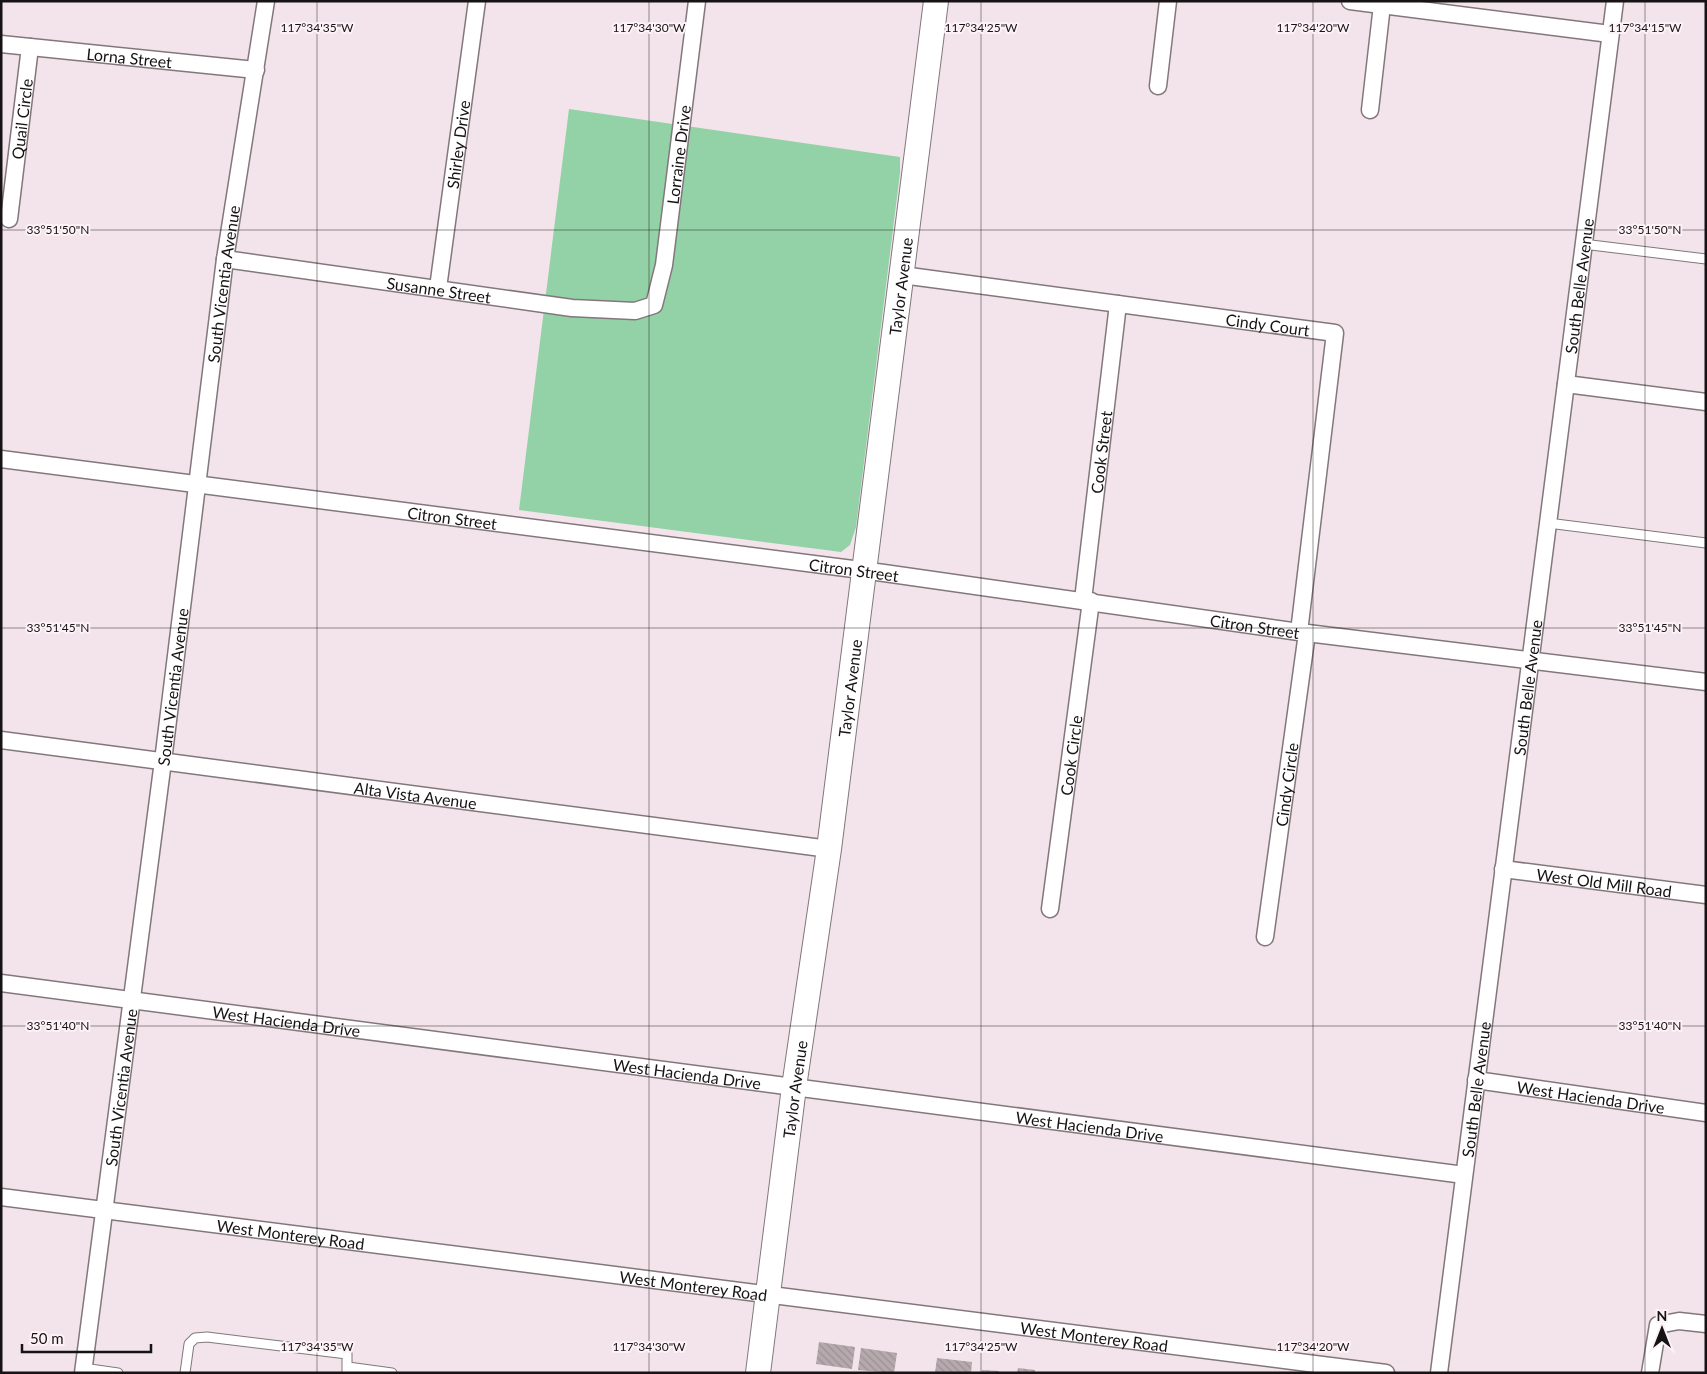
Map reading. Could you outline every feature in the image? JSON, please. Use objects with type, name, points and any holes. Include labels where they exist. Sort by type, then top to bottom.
[{"type":"street","name":"South Vicentia Avenue","points":[[83,1370],[163,761],[225,259],[266,1]]},
{"type":"street","name":"Shirley Drive","points":[[438,288],[477,1]]},
{"type":"street","name":"Lorraine Drive","points":[[654,305],[664,265],[697,1]]},
{"type":"street","name":"Taylor Avenue","points":[[758,1373],[794,1087],[829,849],[936,1]]},
{"type":"street","points":[[1158,86],[1168,1]]},
{"type":"street","points":[[1350,1],[1610,34]]},
{"type":"street","name":"South Belle Avenue","points":[[1439,1373],[1615,1]]},
{"type":"street","points":[[1370,110],[1382,5]]},
{"type":"street","name":"Lorna Street","points":[[1,44],[256,70]]},
{"type":"street","name":"Quail Circle","points":[[9,219],[30,47]]},
{"type":"street","name":"Susanne Street","points":[[225,259],[572,308],[636,311],[654,305]]},
{"type":"street","name":"Cindy Court","points":[[902,275],[1335,333],[1303,632]]},
{"type":"street","name":"Cook Street","points":[[1087,601],[1118,304]]},
{"type":"street","points":[[1566,384],[1706,402]]},
{"type":"street","name":"Citron Street","points":[[1,459],[865,570],[1303,632],[1706,682]]},
{"type":"street","name":"Cook Circle","points":[[1050,908],[1087,601]]},
{"type":"street","name":"Cindy Circle","points":[[1265,937],[1303,632]]},
{"type":"street","name":"Alta Vista Avenue","points":[[1,740],[829,849]]},
{"type":"street","name":"West Old Mill Road","points":[[1503,869],[1706,895]]},
{"type":"street","name":"West Hacienda Drive","points":[[1,983],[1464,1175]]},
{"type":"street","name":"West Hacienda Drive","points":[[1476,1080],[1706,1113]]},
{"type":"street","name":"West Monterey Road","points":[[1,1197],[1386,1373]]},
{"type":"street","points":[[1650,1373],[1658,1325],[1679,1321],[1706,1324]]},
{"type":"lane","points":[[1584,244],[1706,259]]},
{"type":"lane","points":[[1548,523],[1706,543]]},
{"type":"lane","points":[[185,1373],[189,1344],[195,1338],[207,1337],[347,1354],[347,1370],[392,1373]]},
{"type":"lane","points":[[83,1370],[118,1373]]},
{"type":"green space","points":[[569,109],[900,157],[900,173],[856,527],[850,545],[841,552],[519,510]]},
{"type":"building","points":[[819,1342],[855,1347],[852,1369],[816,1364]]},
{"type":"building","points":[[861,1348],[897,1353],[894,1373],[858,1370]]},
{"type":"building","points":[[937,1358],[972,1362],[971,1373],[935,1373]]},
{"type":"building","points":[[1018,1368],[1035,1370],[1035,1373],[1017,1373]]},
{"type":"building","points":[[982,1370],[999,1371],[999,1373],[982,1373]]}]
